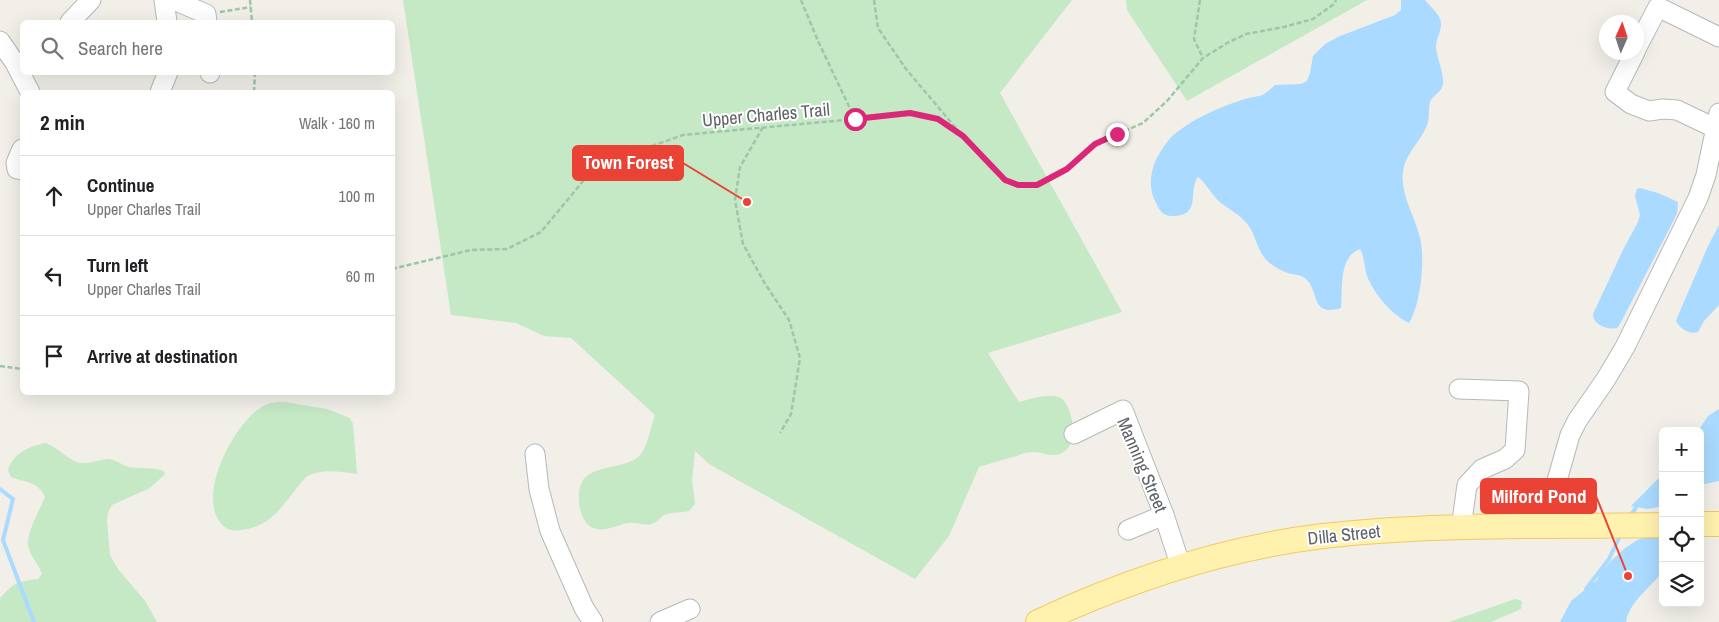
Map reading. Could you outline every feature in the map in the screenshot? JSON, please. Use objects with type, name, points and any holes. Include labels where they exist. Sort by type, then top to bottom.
[{"type":"main road","points":[[1704,524],[1719,524]]},
{"type":"main road","name":"Dilla Street","points":[[1038,622],[1070,615],[1122,586],[1181,566],[1266,546],[1322,536],[1376,531],[1461,528],[1659,525]]},
{"type":"street","points":[[72,20],[91,0]]},
{"type":"street","points":[[164,0],[167,20]]},
{"type":"street","points":[[174,0],[207,18]]},
{"type":"street","points":[[1644,35],[1658,7],[1719,37]]},
{"type":"street","points":[[0,41],[20,66]]},
{"type":"street","points":[[1548,526],[1552,498],[1570,435],[1625,347],[1698,198],[1706,175],[1717,120],[1676,110],[1649,111],[1631,104],[1615,92],[1631,60]]},
{"type":"street","points":[[23,75],[29,90]]},
{"type":"street","points":[[161,90],[167,75]]},
{"type":"street","points":[[20,154],[16,163],[20,170]]},
{"type":"street","points":[[1459,389],[1518,391],[1515,450],[1506,459],[1482,468],[1467,485],[1461,528]]},
{"type":"street","name":"Manning Street","points":[[1074,434],[1123,410],[1164,515],[1181,566]]},
{"type":"street","points":[[535,454],[539,489],[550,531],[584,608],[593,622]]},
{"type":"street","points":[[1128,530],[1164,515]]},
{"type":"street","points":[[660,622],[690,609]]},
{"type":"path","points":[[250,0],[252,20]]},
{"type":"path","points":[[801,0],[855,119]]},
{"type":"path","points":[[874,0],[878,28],[906,69],[963,136]]},
{"type":"path","points":[[1200,0],[1194,39],[1203,58]]},
{"type":"path","name":"Upper Charles Trail","points":[[395,268],[471,250],[507,249],[541,232],[593,169],[612,160],[683,135],[910,113],[938,119],[963,136],[1005,180],[1018,185],[1037,185],[1067,169],[1095,144],[1143,123],[1167,101],[1203,58],[1246,34],[1313,19],[1336,0]]},
{"type":"path","points":[[207,18],[251,7]]},
{"type":"path","points":[[254,90],[255,75]]},
{"type":"path","points":[[763,127],[740,167],[735,200],[742,244],[789,320],[800,358],[791,414],[780,433]]},
{"type":"path","points":[[0,366],[20,368]]},
{"type":"green space","points":[[403,0],[1072,0],[1000,93],[1122,312],[988,353],[1019,402],[1040,397],[1057,396],[1065,402],[1071,416],[1073,432],[1069,446],[1065,451],[1056,455],[1028,452],[979,467],[949,536],[915,579],[709,464],[695,451],[692,480],[695,504],[689,511],[670,513],[656,522],[648,524],[625,523],[607,529],[596,529],[588,525],[579,505],[581,483],[596,471],[632,461],[638,457],[645,447],[655,415],[571,338],[544,336],[516,323],[451,315]]},
{"type":"green space","points":[[1126,0],[1367,0],[1187,101],[1127,10]]},
{"type":"green space","points":[[274,402],[327,409],[350,418],[353,424],[357,474],[331,471],[312,474],[306,477],[282,507],[265,522],[247,529],[227,529],[218,519],[214,506],[213,491],[223,457],[242,426],[252,414],[263,406]]},
{"type":"green space","points":[[46,443],[80,463],[110,459],[129,467],[164,471],[165,474],[150,488],[112,505],[108,512],[107,520],[110,555],[118,569],[145,601],[157,622],[0,622],[0,598],[16,584],[38,579],[42,574],[30,552],[28,544],[33,523],[45,497],[35,485],[11,477],[8,470],[10,464],[23,451]]},
{"type":"green space","points":[[1515,599],[1522,601],[1521,609],[1491,622],[1449,622]]},
{"type":"water","points":[[1401,0],[1425,0],[1440,18],[1441,28],[1436,47],[1443,79],[1441,89],[1430,102],[1427,125],[1410,153],[1403,172],[1404,188],[1419,234],[1422,255],[1421,280],[1417,304],[1409,323],[1396,315],[1374,290],[1367,276],[1360,249],[1353,253],[1345,266],[1341,308],[1324,309],[1316,300],[1312,287],[1301,276],[1279,269],[1266,260],[1245,221],[1224,206],[1198,177],[1195,183],[1191,207],[1188,212],[1182,215],[1169,216],[1162,213],[1153,198],[1151,186],[1155,161],[1176,132],[1211,112],[1261,95],[1275,85],[1301,84],[1307,81],[1313,56],[1325,44],[1340,36],[1395,15],[1401,10]]},
{"type":"water","points":[[1640,188],[1658,193],[1678,202],[1677,214],[1620,324],[1617,328],[1601,326],[1595,321],[1593,314],[1638,222],[1640,215],[1635,196],[1637,189]]},
{"type":"water","points":[[1719,225],[1719,305],[1704,321],[1698,332],[1689,332],[1683,329],[1676,321]]},
{"type":"water","points":[[1719,409],[1719,481],[1704,484],[1704,427],[1701,427],[1708,416]]},
{"type":"water","points":[[1659,478],[1659,507],[1648,509],[1631,506]]},
{"type":"water","points":[[1653,535],[1659,539],[1659,575],[1631,608],[1626,622],[1560,622],[1571,601],[1597,580],[1600,573],[1611,561],[1637,540]]},
{"type":"waterway","points":[[0,489],[13,499],[3,540],[34,622]]},
{"type":"waterway","points":[[1630,517],[1638,504]]},
{"type":"waterway","points":[[1586,589],[1609,559],[1621,534]]},
{"type":"place","name":"Town Forest","points":[[747,202]]},
{"type":"place","name":"Milford Pond","points":[[1628,576]]},
{"type":"route","points":[[855,119],[910,113],[938,119],[963,136],[1005,180],[1018,185],[1037,185],[1067,169],[1095,144],[1117,134]]}]
